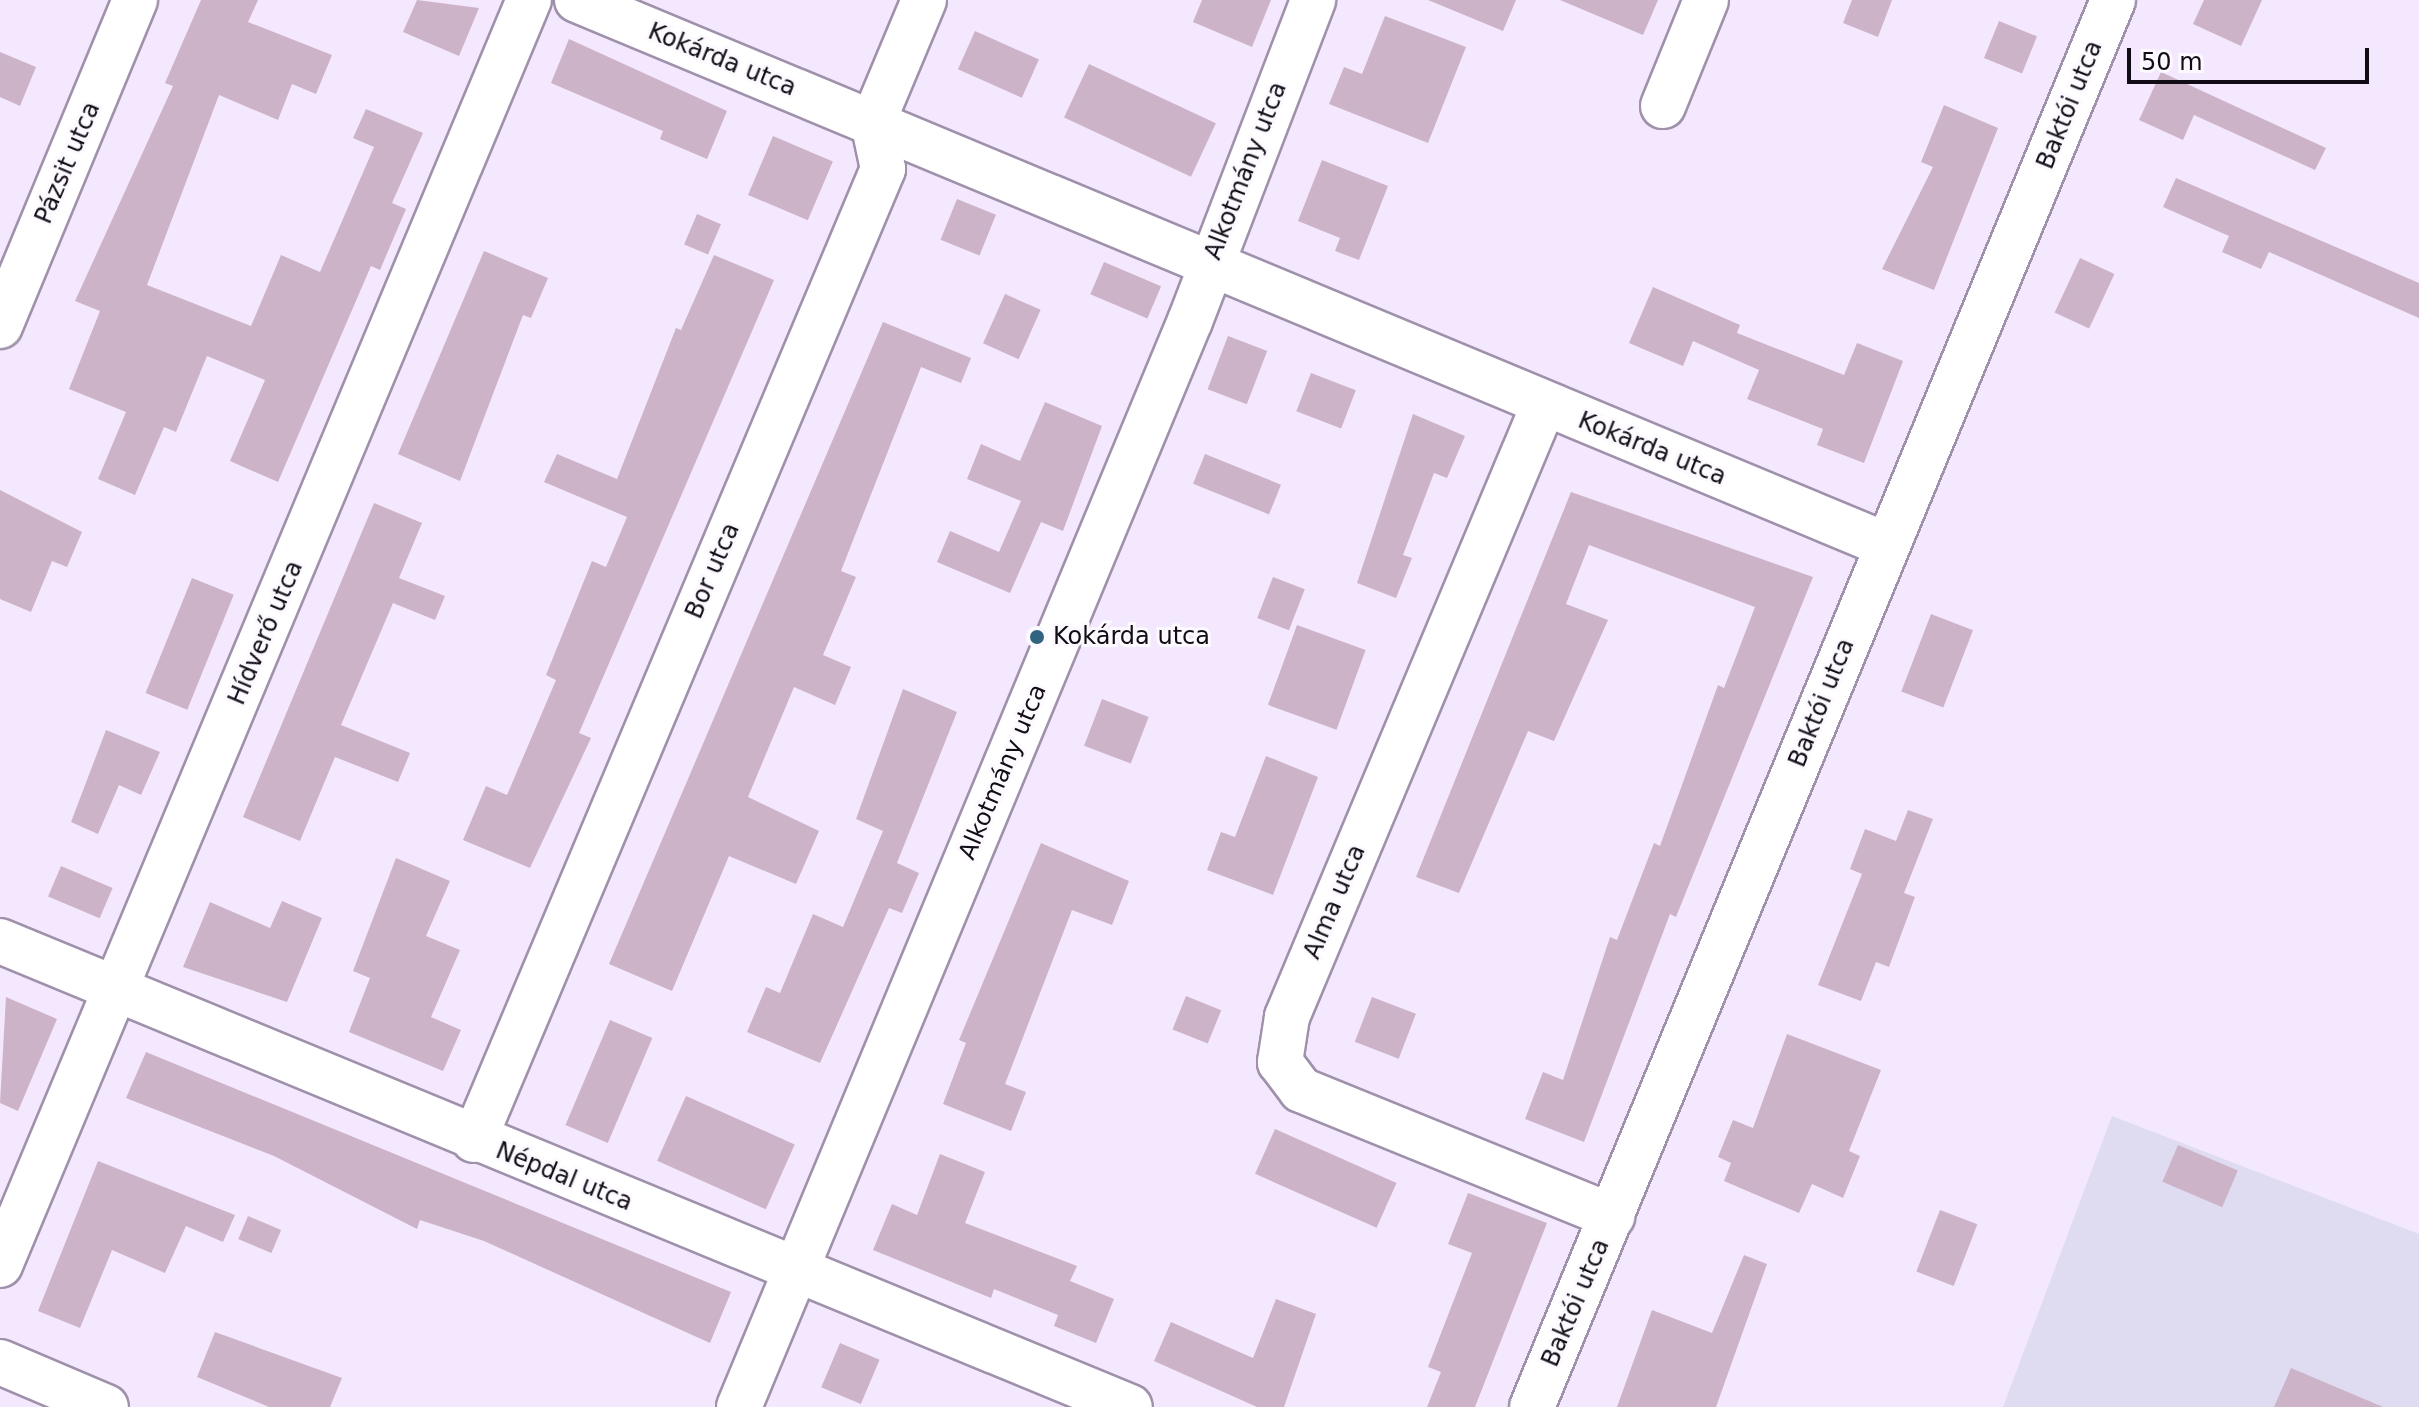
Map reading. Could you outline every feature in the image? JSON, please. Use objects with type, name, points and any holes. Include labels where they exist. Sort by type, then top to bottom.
[{"type":"street","name":"Pázsit utca","points":[[0,326],[135,0]]},
{"type":"street","name":"Hídverő utca","points":[[0,1265],[529,0]]},
{"type":"street","name":"Kokárda utca","points":[[577,0],[1211,261],[1544,404],[1886,545]]},
{"type":"street","points":[[873,122],[924,0]]},
{"type":"street","name":"Alkotmány utca","points":[[739,1407],[1211,261],[1313,0]]},
{"type":"street","points":[[1663,106],[1706,0]]},
{"type":"street","name":"Baktói utca","points":[[1532,1407],[2113,0]]},
{"type":"street","name":"Bor utca","points":[[474,1140],[883,169],[873,122]]},
{"type":"street","name":"Alma utca","points":[[1544,404],[1287,1017],[1280,1062],[1301,1090],[1612,1216]]},
{"type":"street","name":"Népdal utca","points":[[0,941],[795,1273],[1130,1407]]},
{"type":"street","points":[[0,1362],[106,1407]]},
{"type":"shaded area","points":[[2112,1116],[2419,1234],[2419,1407],[2003,1407]]},
{"type":"building","points":[[201,0],[258,0],[248,22],[332,55],[316,94],[292,84],[278,120],[219,95],[147,285],[251,326],[281,255],[320,272],[374,147],[353,138],[366,109],[423,133],[392,203],[406,209],[380,270],[371,266],[278,482],[230,461],[265,380],[207,356],[176,432],[164,427],[135,495],[98,479],[126,412],[69,389],[100,311],[75,301],[173,86],[165,83]]},
{"type":"building","points":[[417,0],[479,8],[459,56],[403,32]]},
{"type":"building","points":[[1202,0],[1271,0],[1252,47],[1193,22]]},
{"type":"building","points":[[1428,0],[1516,0],[1503,31]]},
{"type":"building","points":[[1560,0],[1658,0],[1643,35]]},
{"type":"building","points":[[1852,0],[1892,0],[1878,37],[1843,23]]},
{"type":"building","points":[[2204,0],[2262,0],[2241,46],[2193,24]]},
{"type":"building","points":[[1385,16],[1466,47],[1428,143],[1329,104],[1344,67],[1362,74]]},
{"type":"building","points":[[1999,21],[2037,36],[2022,73],[1984,58]]},
{"type":"building","points":[[975,31],[1039,59],[1022,98],[958,69]]},
{"type":"building","points":[[569,39],[727,111],[707,159],[660,139],[663,131],[551,83]]},
{"type":"building","points":[[0,52],[36,67],[20,106],[0,97]]},
{"type":"building","points":[[1089,64],[1216,123],[1191,177],[1064,117]]},
{"type":"building","points":[[2161,72],[2326,148],[2315,170],[2194,115],[2183,140],[2139,120]]},
{"type":"building","points":[[1944,105],[1998,128],[1934,290],[1882,269],[1933,167],[1921,162]]},
{"type":"building","points":[[773,136],[833,161],[808,220],[748,195]]},
{"type":"building","points":[[1322,160],[1388,186],[1359,260],[1335,251],[1340,238],[1298,221]]},
{"type":"building","points":[[2176,178],[2419,283],[2419,318],[2269,252],[2261,269],[2222,252],[2229,236],[2163,207]]},
{"type":"building","points":[[957,199],[996,215],[979,256],[941,240]]},
{"type":"building","points":[[697,214],[721,224],[708,255],[684,244]]},
{"type":"building","points":[[484,251],[548,278],[531,318],[523,315],[460,481],[398,454]]},
{"type":"building","points":[[714,255],[774,280],[579,733],[591,738],[530,868],[463,840],[486,786],[507,795],[556,680],[546,675],[592,561],[606,567],[627,517],[544,482],[557,454],[617,479],[676,328],[681,330]]},
{"type":"building","points":[[2080,258],[2114,274],[2089,328],[2055,312]]},
{"type":"building","points":[[1104,262],[1161,286],[1147,318],[1090,294]]},
{"type":"building","points":[[1653,287],[1740,325],[1737,333],[1844,375],[1857,343],[1903,361],[1864,463],[1817,445],[1823,429],[1747,399],[1759,370],[1693,341],[1683,366],[1629,343]]},
{"type":"building","points":[[1005,294],[1041,310],[1019,359],[983,343]]},
{"type":"building","points":[[883,322],[971,358],[961,383],[921,367],[841,571],[856,577],[823,655],[851,667],[835,705],[794,687],[748,797],[819,831],[796,884],[729,856],[672,991],[609,964]]},
{"type":"building","points":[[1228,336],[1267,351],[1247,404],[1208,389]]},
{"type":"building","points":[[1311,373],[1356,390],[1341,428],[1296,411]]},
{"type":"building","points":[[1045,402],[1102,426],[1063,531],[1041,522],[1010,593],[937,562],[950,531],[999,552],[1021,501],[967,479],[981,444],[1020,461]]},
{"type":"building","points":[[1413,414],[1465,436],[1447,478],[1434,473],[1403,555],[1412,558],[1396,598],[1357,583]]},
{"type":"building","points":[[1205,454],[1281,485],[1269,514],[1193,484]]},
{"type":"building","points":[[0,490],[82,532],[67,567],[52,561],[31,612],[0,599]]},
{"type":"building","points":[[1571,492],[1813,577],[1676,917],[1670,914],[1584,1142],[1525,1119],[1543,1072],[1563,1080],[1610,937],[1617,940],[1654,843],[1660,846],[1718,685],[1724,688],[1755,607],[1589,545],[1566,604],[1608,620],[1554,741],[1528,731],[1459,893],[1416,877]]},
{"type":"building","points":[[374,503],[422,523],[399,578],[445,596],[435,620],[393,603],[341,725],[410,753],[398,782],[335,757],[300,841],[243,817]]},
{"type":"building","points":[[1273,577],[1305,589],[1289,630],[1257,618]]},
{"type":"building","points":[[192,578],[234,595],[187,710],[146,693]]},
{"type":"building","points":[[1931,614],[1973,630],[1943,708],[1901,691]]},
{"type":"building","points":[[1297,625],[1366,650],[1337,730],[1268,705]]},
{"type":"building","points":[[903,689],[957,712],[897,863],[919,873],[902,913],[889,908],[820,1063],[747,1032],[766,987],[780,993],[813,914],[843,927],[883,831],[856,819]]},
{"type":"building","points":[[1102,699],[1149,717],[1131,764],[1084,746]]},
{"type":"building","points":[[106,730],[160,752],[141,795],[119,785],[98,834],[71,822]]},
{"type":"building","points":[[1266,756],[1318,777],[1273,895],[1207,870],[1221,832],[1235,837]]},
{"type":"building","points":[[1908,810],[1933,819],[1904,893],[1915,897],[1889,967],[1876,962],[1861,1001],[1818,985],[1862,874],[1850,869],[1865,829],[1896,841]]},
{"type":"building","points":[[1041,843],[1129,881],[1112,925],[1072,910],[1005,1084],[1026,1092],[1011,1131],[943,1104],[966,1043],[959,1040]]},
{"type":"building","points":[[396,858],[450,881],[426,936],[460,950],[431,1017],[461,1030],[443,1071],[349,1032],[370,978],[353,971]]},
{"type":"building","points":[[61,866],[113,888],[100,918],[48,896]]},
{"type":"building","points":[[282,901],[322,918],[287,1002],[183,967],[210,902],[270,928]]},
{"type":"building","points":[[1186,996],[1221,1010],[1208,1044],[1173,1029]]},
{"type":"building","points":[[6,997],[57,1019],[18,1111],[0,1103]]},
{"type":"building","points":[[1372,997],[1416,1014],[1399,1059],[1355,1042]]},
{"type":"building","points":[[610,1020],[652,1038],[608,1143],[565,1125]]},
{"type":"building","points":[[1787,1034],[1881,1070],[1849,1151],[1860,1156],[1843,1198],[1812,1184],[1799,1213],[1724,1181],[1731,1163],[1718,1157],[1733,1120],[1753,1128]]},
{"type":"building","points":[[146,1052],[731,1292],[710,1343],[484,1241],[420,1220],[417,1229],[274,1156],[126,1098]]},
{"type":"building","points":[[686,1096],[795,1144],[766,1209],[657,1161]]},
{"type":"building","points":[[1275,1129],[1397,1183],[1377,1228],[1255,1174]]},
{"type":"building","points":[[2178,1145],[2238,1170],[2222,1207],[2162,1182]]},
{"type":"building","points":[[940,1154],[985,1172],[965,1223],[1077,1266],[1070,1281],[1114,1299],[1096,1343],[1054,1326],[1058,1315],[994,1289],[991,1298],[873,1250],[892,1204],[917,1215]]},
{"type":"building","points":[[98,1161],[235,1215],[223,1242],[186,1226],[165,1273],[112,1250],[80,1328],[38,1311]]},
{"type":"building","points":[[1468,1193],[1547,1223],[1475,1407],[1427,1407],[1441,1372],[1428,1367],[1472,1253],[1448,1244]]},
{"type":"building","points":[[1940,1210],[1977,1224],[1954,1286],[1916,1272]]},
{"type":"building","points":[[248,1216],[281,1230],[271,1253],[238,1239]]},
{"type":"building","points":[[1744,1255],[1767,1264],[1716,1407],[1617,1407],[1652,1310],[1712,1333]]},
{"type":"building","points":[[1276,1299],[1316,1314],[1284,1407],[1257,1407],[1154,1361],[1171,1322],[1253,1358]]},
{"type":"building","points":[[215,1332],[342,1378],[330,1407],[269,1407],[197,1377]]},
{"type":"building","points":[[840,1343],[880,1360],[861,1404],[821,1387]]},
{"type":"building","points":[[2291,1368],[2383,1407],[2274,1407]]},
{"type":"place","name":"Kokárda utca","points":[[1037,637]]}]
